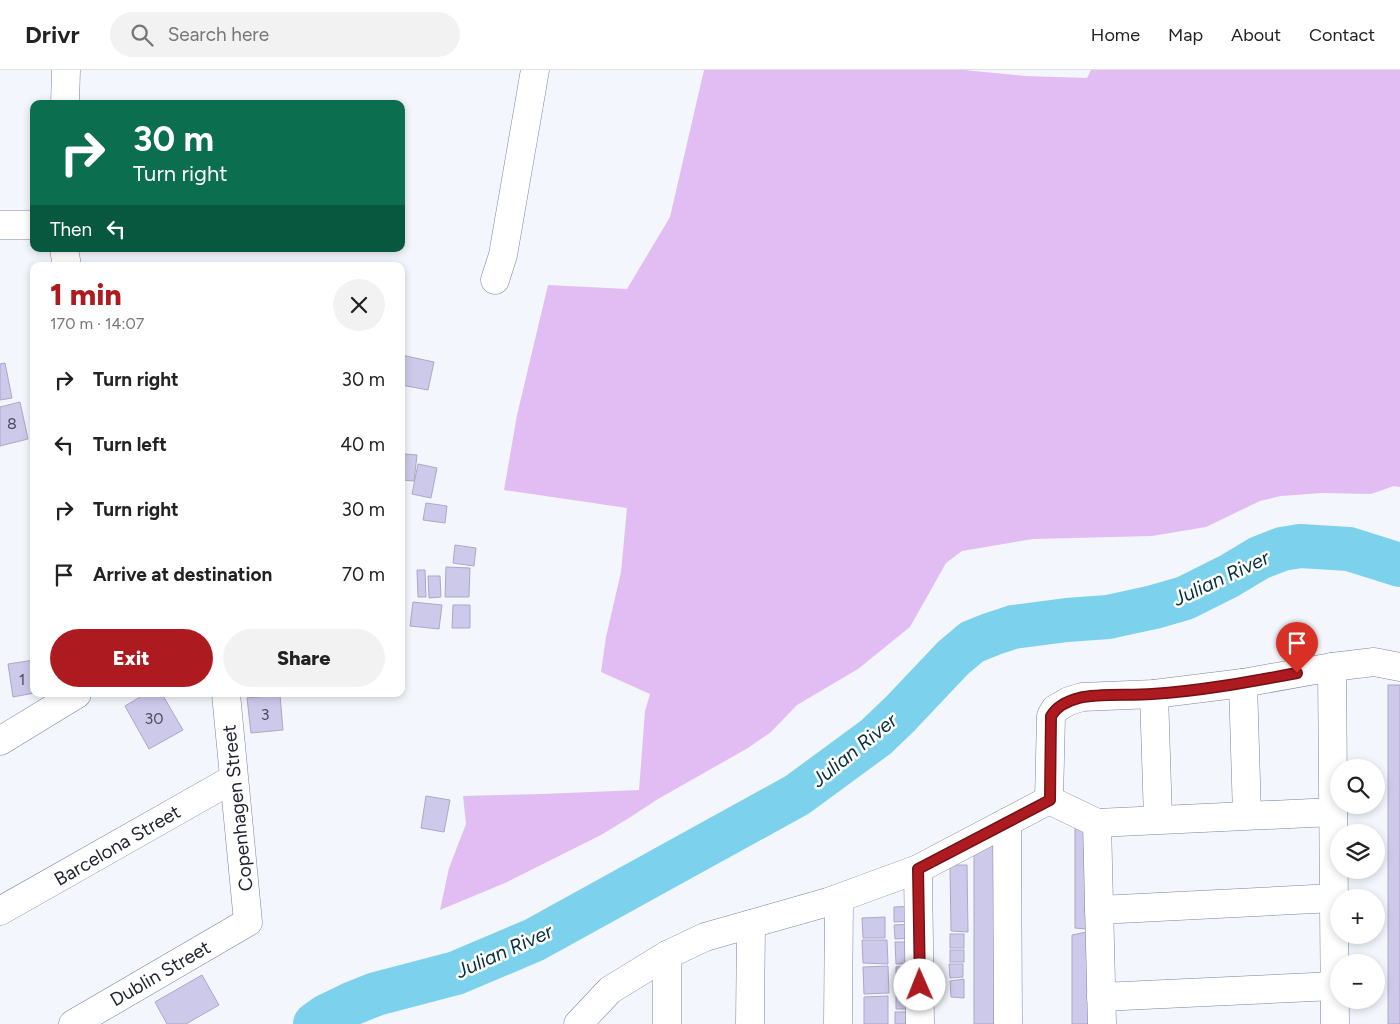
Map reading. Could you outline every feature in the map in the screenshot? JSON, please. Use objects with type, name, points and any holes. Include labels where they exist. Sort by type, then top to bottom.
[{"type":"street","points":[[65,100],[66,70]]},
{"type":"street","points":[[495,280],[503,255],[535,70]]},
{"type":"street","points":[[0,225],[30,225]]},
{"type":"street","points":[[1050,800],[1051,716],[1055,709],[1069,701],[1082,697],[1154,694],[1244,683],[1332,667],[1374,662],[1400,667]]},
{"type":"street","points":[[1332,667],[1333,759]]},
{"type":"street","points":[[1244,683],[1247,815]]},
{"type":"street","points":[[1154,694],[1158,819]]},
{"type":"street","points":[[1,737],[72,697]]},
{"type":"street","name":"Copenhagen Street","points":[[226,697],[248,922]]},
{"type":"street","name":"Barcelona Street","points":[[0,911],[233,779]]},
{"type":"street","points":[[1050,800],[1097,823],[1330,812]]},
{"type":"street","points":[[578,1024],[610,990],[667,955],[705,937],[838,899],[918,869],[1050,800]]},
{"type":"street","points":[[1333,814],[1334,889]]},
{"type":"street","points":[[1007,822],[1008,1024]]},
{"type":"street","points":[[1097,823],[1102,1024]]},
{"type":"street","points":[[918,869],[920,1024]]},
{"type":"street","points":[[1099,910],[1330,898]]},
{"type":"street","points":[[838,899],[838,1024]]},
{"type":"street","name":"Dublin Street","points":[[73,1024],[248,922]]},
{"type":"street","points":[[750,1024],[751,924]]},
{"type":"street","points":[[667,955],[667,1024]]},
{"type":"street","points":[[1101,997],[1330,986]]},
{"type":"street","points":[[1335,1009],[1335,1024]]},
{"type":"shaded area","points":[[704,70],[964,70],[1025,76],[1087,78],[1091,70],[1400,70],[1400,487],[1394,486],[1371,494],[1322,493],[1281,496],[1260,501],[1206,527],[1152,536],[1033,539],[962,551],[946,563],[910,627],[858,669],[797,705],[771,732],[748,748],[658,799],[601,835],[505,883],[440,910],[449,868],[466,824],[463,796],[639,790],[645,711],[650,694],[601,672],[606,637],[621,572],[627,508],[504,490],[517,415],[548,285],[627,289],[670,217]]},
{"type":"building","points":[[405,356],[434,362],[428,390],[405,386]]},
{"type":"building","points":[[5,363],[12,398],[0,400],[0,364]]},
{"type":"building","points":[[20,402],[28,439],[0,446],[0,407]]},
{"type":"building","points":[[405,454],[417,455],[414,481],[405,480]]},
{"type":"building","points":[[418,464],[437,468],[431,498],[412,494]]},
{"type":"building","points":[[426,503],[447,506],[445,523],[423,520]]},
{"type":"building","points":[[455,545],[476,548],[474,566],[453,563]]},
{"type":"building","points":[[446,567],[470,568],[469,597],[445,597]]},
{"type":"building","points":[[417,570],[425,570],[426,597],[418,597]]},
{"type":"building","points":[[428,576],[440,576],[441,597],[429,598]]},
{"type":"building","points":[[413,602],[442,605],[439,629],[410,626]]},
{"type":"building","points":[[453,605],[470,605],[470,628],[452,628]]},
{"type":"building","points":[[30,661],[30,694],[13,697],[8,664]]},
{"type":"building","points":[[1388,685],[1400,685],[1400,1024],[1388,1024]]},
{"type":"building","points":[[140,697],[164,697],[183,730],[149,749],[125,706]]},
{"type":"building","points":[[280,697],[283,730],[251,733],[247,698]]},
{"type":"building","points":[[426,796],[450,800],[444,832],[421,828]]},
{"type":"building","points":[[1095,825],[1096,930],[1075,928],[1075,827]]},
{"type":"building","points":[[974,844],[997,844],[997,1024],[974,1024]]},
{"type":"building","points":[[950,865],[967,865],[968,932],[951,931]]},
{"type":"building","points":[[916,906],[914,921],[894,922],[894,907]]},
{"type":"building","points":[[885,917],[885,938],[863,938],[862,918]]},
{"type":"building","points":[[914,924],[915,938],[895,939],[894,925]]},
{"type":"building","points":[[1096,930],[1095,1024],[1072,1024],[1072,935]]},
{"type":"building","points":[[950,934],[964,934],[964,948],[950,948]]},
{"type":"building","points":[[862,940],[887,940],[888,964],[863,963]]},
{"type":"building","points":[[895,942],[916,942],[916,963],[896,964]]},
{"type":"building","points":[[950,950],[964,950],[964,962],[950,962]]},
{"type":"building","points":[[949,964],[963,964],[963,977],[950,978]]},
{"type":"building","points":[[888,966],[889,993],[864,994],[863,967]]},
{"type":"building","points":[[914,966],[915,986],[896,986],[896,967]]},
{"type":"building","points":[[202,975],[219,1005],[186,1024],[167,1024],[155,1002]]},
{"type":"building","points":[[964,979],[964,998],[951,997],[950,981]]},
{"type":"building","points":[[915,989],[916,1009],[896,1009],[896,990]]},
{"type":"building","points":[[888,996],[888,1024],[864,1024],[864,997]]},
{"type":"building","points":[[895,1012],[916,1012],[916,1024],[895,1024]]},
{"type":"waterway","name":"Julian River","points":[[315,1024],[326,1016],[376,994],[456,973],[534,940],[797,795],[876,737],[953,658],[972,642],[1013,627],[1108,617],[1185,598],[1229,576],[1259,558],[1282,549],[1300,546],[1349,549],[1400,565]]},
{"type":"route","points":[[920,985],[918,869],[1050,800],[1051,716],[1055,709],[1069,701],[1082,697],[1154,694],[1244,683],[1297,673]]}]
